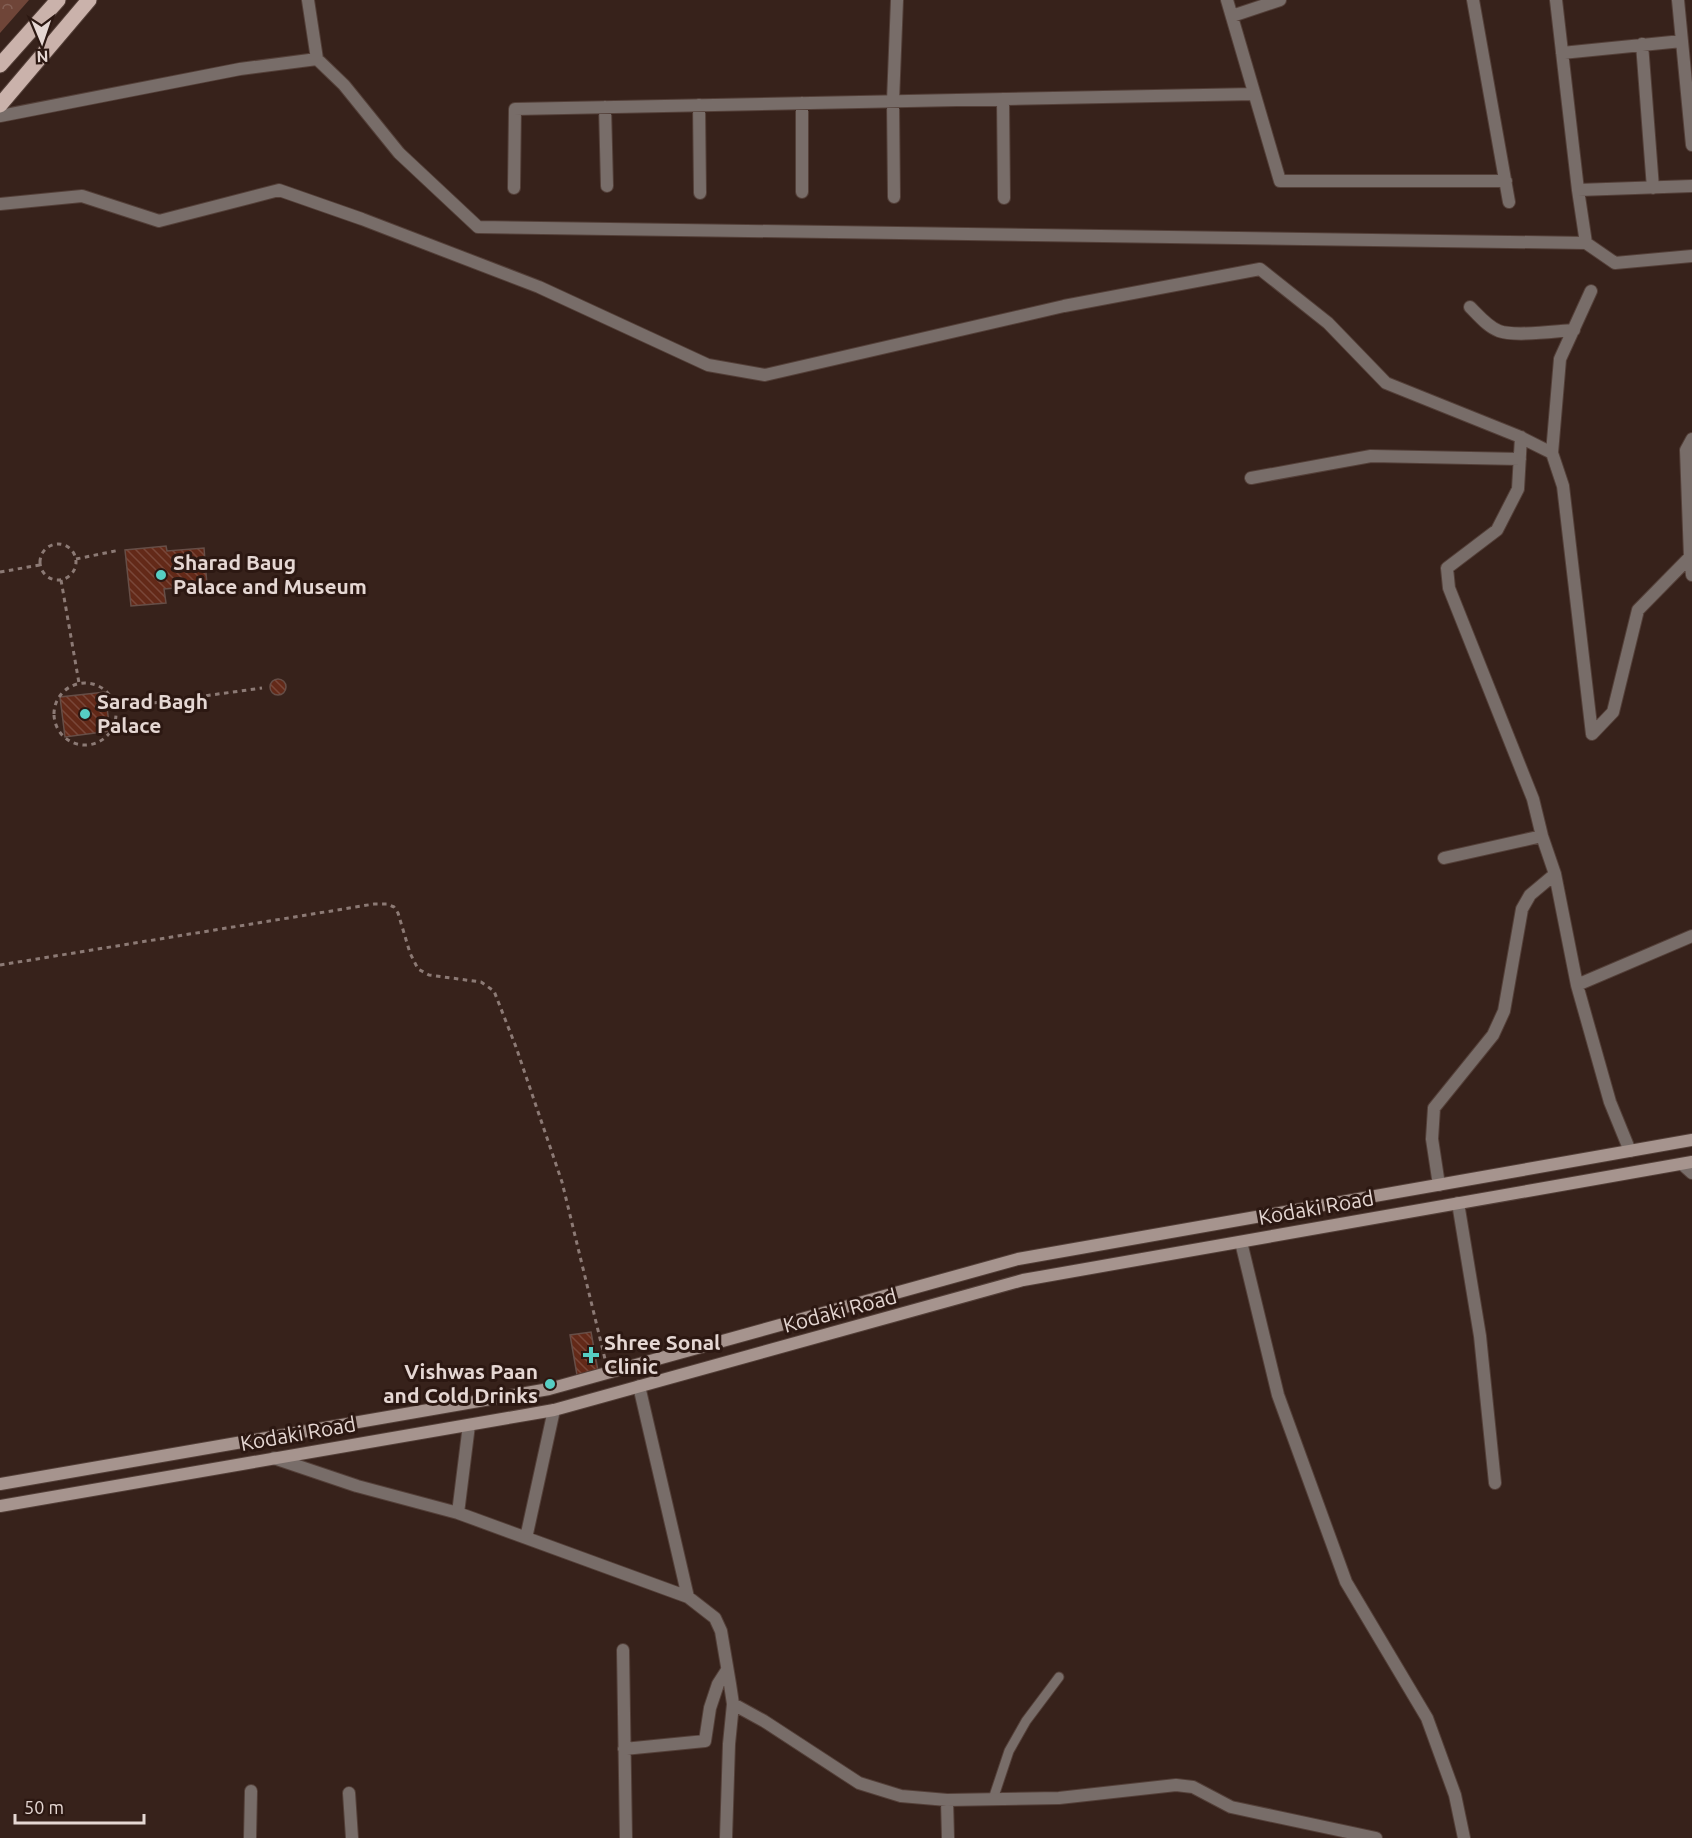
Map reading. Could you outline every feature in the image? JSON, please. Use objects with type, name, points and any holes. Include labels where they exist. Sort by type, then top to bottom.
[{"type":"main road","points":[[0,65],[58,0]]},
{"type":"main road","points":[[0,105],[89,0]]},
{"type":"main road","name":"Kodaki Road","points":[[0,1484],[549,1389],[1018,1259],[1692,1140]]},
{"type":"main road","name":"Kodaki Road","points":[[0,1506],[554,1410],[1023,1280],[1687,1163]]},
{"type":"street","points":[[308,0],[317,58],[344,86],[399,153],[478,227],[1586,243],[1615,263],[1692,256]]},
{"type":"street","points":[[894,197],[893,101],[897,0]]},
{"type":"street","points":[[1227,0],[1280,181],[1506,181]]},
{"type":"street","points":[[1232,16],[1280,0]]},
{"type":"street","points":[[1473,0],[1509,202]]},
{"type":"street","points":[[1556,0],[1586,243]]},
{"type":"street","points":[[1678,0],[1692,145]]},
{"type":"street","points":[[1562,53],[1682,41]]},
{"type":"street","points":[[1642,44],[1653,188]]},
{"type":"street","points":[[0,116],[240,69],[317,58]]},
{"type":"street","points":[[514,188],[515,109],[1254,94]]},
{"type":"street","points":[[1004,99],[1004,198]]},
{"type":"street","points":[[802,103],[802,192]]},
{"type":"street","points":[[699,105],[700,194]]},
{"type":"street","points":[[605,107],[607,186]]},
{"type":"street","points":[[1578,190],[1692,186]]},
{"type":"street","points":[[0,204],[82,196],[159,221],[279,190],[362,219],[539,287],[708,365],[765,375],[1064,306],[1260,269],[1328,323],[1386,383],[1521,437],[1552,453]]},
{"type":"street","points":[[1591,291],[1560,359],[1552,453],[1563,486],[1592,734],[1613,712],[1638,610],[1690,557]]},
{"type":"street","points":[[1470,308],[1500,332],[1574,330]]},
{"type":"street","points":[[1521,437],[1518,489],[1497,530],[1447,568],[1446,576],[1533,799],[1555,874],[1577,985],[1610,1102],[1630,1151]]},
{"type":"street","points":[[1692,439],[1686,450],[1692,575]]},
{"type":"street","points":[[1251,478],[1371,456],[1520,459]]},
{"type":"street","points":[[1444,858],[1542,836]]},
{"type":"street","points":[[1439,1185],[1432,1139],[1434,1108],[1493,1035],[1504,1011],[1522,909],[1530,895],[1555,874]]},
{"type":"street","points":[[1577,985],[1692,936]]},
{"type":"street","points":[[1687,1163],[1692,1173]]},
{"type":"street","points":[[1458,1203],[1480,1336],[1495,1484]]},
{"type":"street","points":[[1241,1242],[1278,1395],[1346,1582],[1427,1718],[1455,1795],[1464,1838]]},
{"type":"street","points":[[639,1386],[688,1597]]},
{"type":"street","points":[[525,1538],[554,1410]]},
{"type":"street","points":[[458,1513],[469,1425]]},
{"type":"street","points":[[274,1458],[357,1486],[458,1513],[688,1597],[715,1618],[721,1631],[733,1704],[729,1744],[726,1838]]},
{"type":"street","points":[[623,1650],[626,1838]]},
{"type":"street","points":[[624,1749],[705,1741],[710,1708],[718,1684],[728,1670]]},
{"type":"street","points":[[733,1704],[764,1720],[860,1783],[901,1796],[947,1800],[1059,1798],[1176,1785],[1193,1787],[1237,1809],[1376,1838]]},
{"type":"street","points":[[250,1791],[250,1838]]},
{"type":"street","points":[[349,1792],[352,1838]]},
{"type":"street","points":[[947,1800],[948,1838]]},
{"type":"lane","points":[[993,1799],[1009,1751],[1026,1721],[1059,1677]]},
{"type":"path","points":[[55,544],[62,544],[68,548],[76,559],[73,572],[61,580],[48,577],[40,565],[43,552],[55,544]]},
{"type":"path","points":[[76,559],[120,550]]},
{"type":"path","points":[[0,572],[40,565]]},
{"type":"path","points":[[61,580],[79,683]]},
{"type":"path","points":[[79,683],[91,683],[103,688],[112,697],[117,708],[117,720],[112,732],[103,740],[92,745],[79,746],[68,741],[59,732],[54,721],[54,708],[59,697],[67,688],[79,683]]},
{"type":"path","points":[[117,708],[262,688]]},
{"type":"path","points":[[0,965],[374,904],[387,904],[394,907],[418,969],[429,975],[481,982],[494,991],[516,1047],[562,1182],[608,1372]]},
{"type":"green space","points":[[0,0],[29,0],[0,33]]},
{"type":"building","points":[[166,546],[167,551],[204,548],[207,585],[164,589],[166,603],[131,606],[125,550]]},
{"type":"building","points":[[275,679],[281,679],[286,687],[284,693],[275,695],[270,690],[270,684]]},
{"type":"building","name":"Sarad Bagh Palace","points":[[105,692],[110,731],[65,737],[60,697]]},
{"type":"building","points":[[591,1332],[598,1371],[577,1375],[570,1335]]},
{"type":"place","name":"Sharad Baug Palace and Museum","points":[[161,575]]},
{"type":"place","name":"Sarad Bagh Palace","points":[[85,714]]},
{"type":"place","name":"Shree Sonal Clinic","points":[[591,1355]]},
{"type":"place","name":"Vishwas Paan and Cold Drinks","points":[[550,1384]]}]
